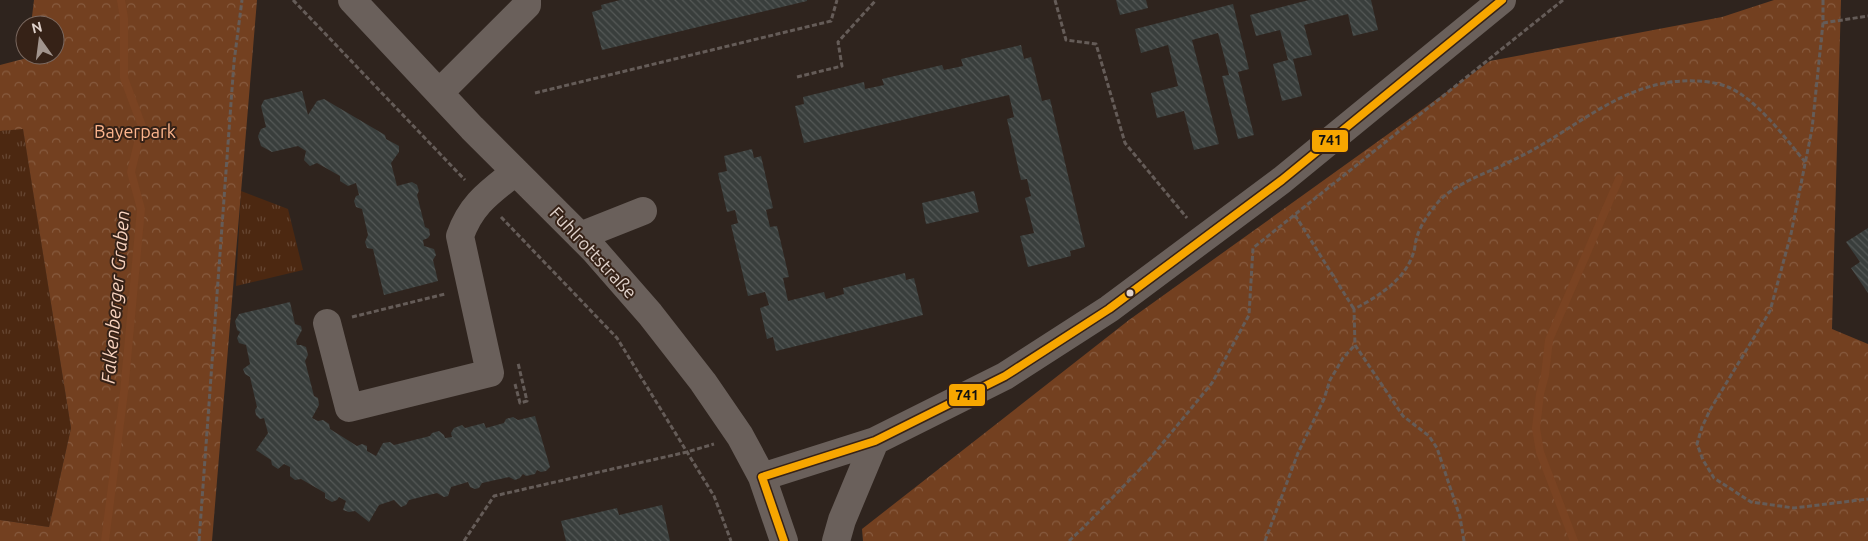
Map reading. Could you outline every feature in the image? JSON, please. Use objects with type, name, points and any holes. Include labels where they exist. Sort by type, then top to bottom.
[{"type":"street","name":"Fuhlrottstraße","points":[[352,0],[516,172],[580,236],[656,322],[703,382],[740,436],[762,477],[784,541]]},
{"type":"street","points":[[440,92],[527,5],[527,0]]},
{"type":"street","points":[[762,477],[875,441],[1005,376],[1109,309],[1282,180],[1502,0]]},
{"type":"street","points":[[327,323],[349,408],[490,373],[460,236],[466,220],[482,198],[516,172]]},
{"type":"street","points":[[580,236],[643,211]]},
{"type":"street","points":[[836,541],[842,520],[875,441]]},
{"type":"path","points":[[199,541],[234,62],[242,0]]},
{"type":"path","points":[[293,0],[617,338],[714,496],[731,541]]},
{"type":"path","points":[[535,94],[831,21],[837,0]]},
{"type":"path","points":[[797,77],[842,66],[838,42],[876,0]]},
{"type":"path","points":[[1055,0],[1066,40],[1096,44],[1125,143],[1204,239]]},
{"type":"path","points":[[1069,541],[1148,461],[1212,382],[1249,315],[1253,248],[1562,0]]},
{"type":"path","points":[[1823,0],[1823,23],[1812,129],[1791,234],[1770,311],[1710,410],[1697,444],[1703,460],[1714,478],[1751,502],[1794,508],[1868,499]]},
{"type":"path","points":[[1823,23],[1868,16]]},
{"type":"path","points":[[1354,309],[1369,301],[1396,281],[1407,267],[1413,255],[1420,229],[1428,213],[1441,199],[1461,184],[1503,165],[1538,146],[1607,104],[1656,84],[1682,80],[1704,81],[1728,87],[1757,107],[1806,163]]},
{"type":"path","points":[[1295,215],[1354,309],[1355,345],[1403,416],[1429,436],[1437,448],[1460,517],[1464,541]]},
{"type":"path","points":[[327,323],[471,287]]},
{"type":"path","points":[[1265,541],[1298,453],[1324,399],[1330,380],[1343,358],[1355,345]]},
{"type":"path","points":[[464,541],[494,496],[687,452],[740,436]]},
{"type":"green space","name":"Bayerpark","points":[[34,0],[257,0],[212,541],[0,541],[0,520],[49,527],[71,428],[23,129],[0,131],[0,65],[15,61],[15,65],[65,65],[65,15],[32,15]]},
{"type":"green space","points":[[1774,0],[1841,0],[1832,329],[1868,344],[1868,541],[863,541],[862,529],[1129,320],[1490,61],[1722,17]]},
{"type":"green space","points":[[23,128],[71,428],[49,527],[0,520],[0,131]]},
{"type":"green space","points":[[241,191],[288,209],[303,270],[236,286]]},
{"type":"building","points":[[620,0],[807,1],[602,50],[592,12],[602,9],[601,5]]},
{"type":"building","points":[[1116,0],[1146,0],[1148,8],[1120,15]]},
{"type":"building","points":[[1309,0],[1371,0],[1378,30],[1353,36],[1348,14],[1304,25],[1312,55],[1293,59],[1302,96],[1282,101],[1273,64],[1288,60],[1280,30],[1256,36],[1250,15]]},
{"type":"building","points":[[1233,4],[1249,69],[1238,72],[1254,135],[1238,139],[1222,76],[1229,75],[1218,33],[1192,40],[1219,144],[1194,150],[1184,111],[1157,118],[1151,93],[1178,86],[1168,45],[1141,53],[1135,29]]},
{"type":"building","points":[[1021,45],[1024,59],[1031,57],[1042,101],[1050,99],[1085,247],[1070,251],[1071,256],[1028,267],[1020,236],[1034,233],[1025,198],[1031,196],[1027,179],[1021,180],[1007,119],[1014,117],[1009,95],[804,143],[795,106],[804,104],[803,97],[864,82],[865,89],[884,85],[882,79],[942,65],[944,70],[963,66],[961,59]]},
{"type":"building","points":[[302,91],[308,115],[317,101],[324,99],[385,135],[386,139],[399,146],[399,152],[391,163],[397,186],[412,182],[417,185],[419,191],[417,195],[425,227],[429,229],[430,235],[423,240],[424,246],[434,249],[436,255],[433,260],[438,281],[384,295],[373,249],[367,248],[365,242],[368,235],[362,209],[356,207],[354,201],[356,196],[359,195],[356,183],[348,186],[340,181],[340,176],[317,163],[310,166],[304,160],[306,151],[298,146],[272,152],[261,146],[258,136],[261,129],[266,127],[261,106],[264,100]]},
{"type":"building","points":[[752,149],[754,158],[761,156],[773,208],[766,210],[770,227],[777,226],[789,277],[783,278],[788,301],[824,292],[826,299],[844,294],[843,288],[905,273],[906,280],[914,278],[923,315],[776,351],[773,337],[767,339],[760,308],[769,305],[765,292],[748,296],[731,225],[738,223],[735,210],[727,212],[718,173],[727,171],[724,156]]},
{"type":"building","points":[[974,191],[979,212],[926,224],[922,203]]},
{"type":"building","points":[[1868,228],[1868,293],[1851,268],[1860,262],[1846,242]]},
{"type":"building","points":[[290,302],[295,324],[301,326],[302,330],[296,341],[297,345],[306,347],[308,355],[305,361],[314,396],[318,398],[319,405],[312,418],[318,421],[323,420],[329,424],[330,429],[357,446],[362,444],[367,446],[367,451],[376,456],[383,443],[390,442],[394,445],[430,436],[432,433],[439,431],[445,438],[452,437],[451,433],[454,428],[462,425],[465,428],[484,423],[486,428],[504,423],[506,419],[513,417],[518,420],[535,416],[550,467],[546,471],[541,472],[537,470],[535,474],[526,476],[523,474],[515,480],[509,477],[482,483],[479,488],[475,489],[470,487],[468,482],[451,487],[448,496],[444,497],[437,493],[409,500],[406,505],[401,507],[394,500],[379,505],[369,522],[355,511],[343,510],[346,501],[339,497],[332,502],[325,498],[325,493],[301,479],[295,480],[290,476],[290,467],[284,464],[278,469],[272,465],[271,460],[256,450],[268,433],[264,418],[260,419],[256,415],[255,410],[257,407],[250,377],[245,374],[243,369],[250,364],[246,345],[239,343],[237,338],[240,332],[237,330],[235,321],[239,314]]},
{"type":"building","points":[[662,505],[670,541],[566,541],[561,521],[617,508],[619,515]]},
{"type":"waterway","name":"Falkenberger Graben","points":[[105,541],[124,392],[141,209],[131,172],[142,126],[124,78],[124,18],[121,0]]},
{"type":"waterway","points":[[1574,541],[1540,452],[1536,428],[1540,394],[1545,375],[1549,340],[1619,179]]},
{"type":"transit line","name":"741","points":[[762,477],[875,441],[1005,376],[1109,309],[1282,180],[1502,0]]},
{"type":"transit line","name":"741","points":[[762,477],[784,541]]}]
